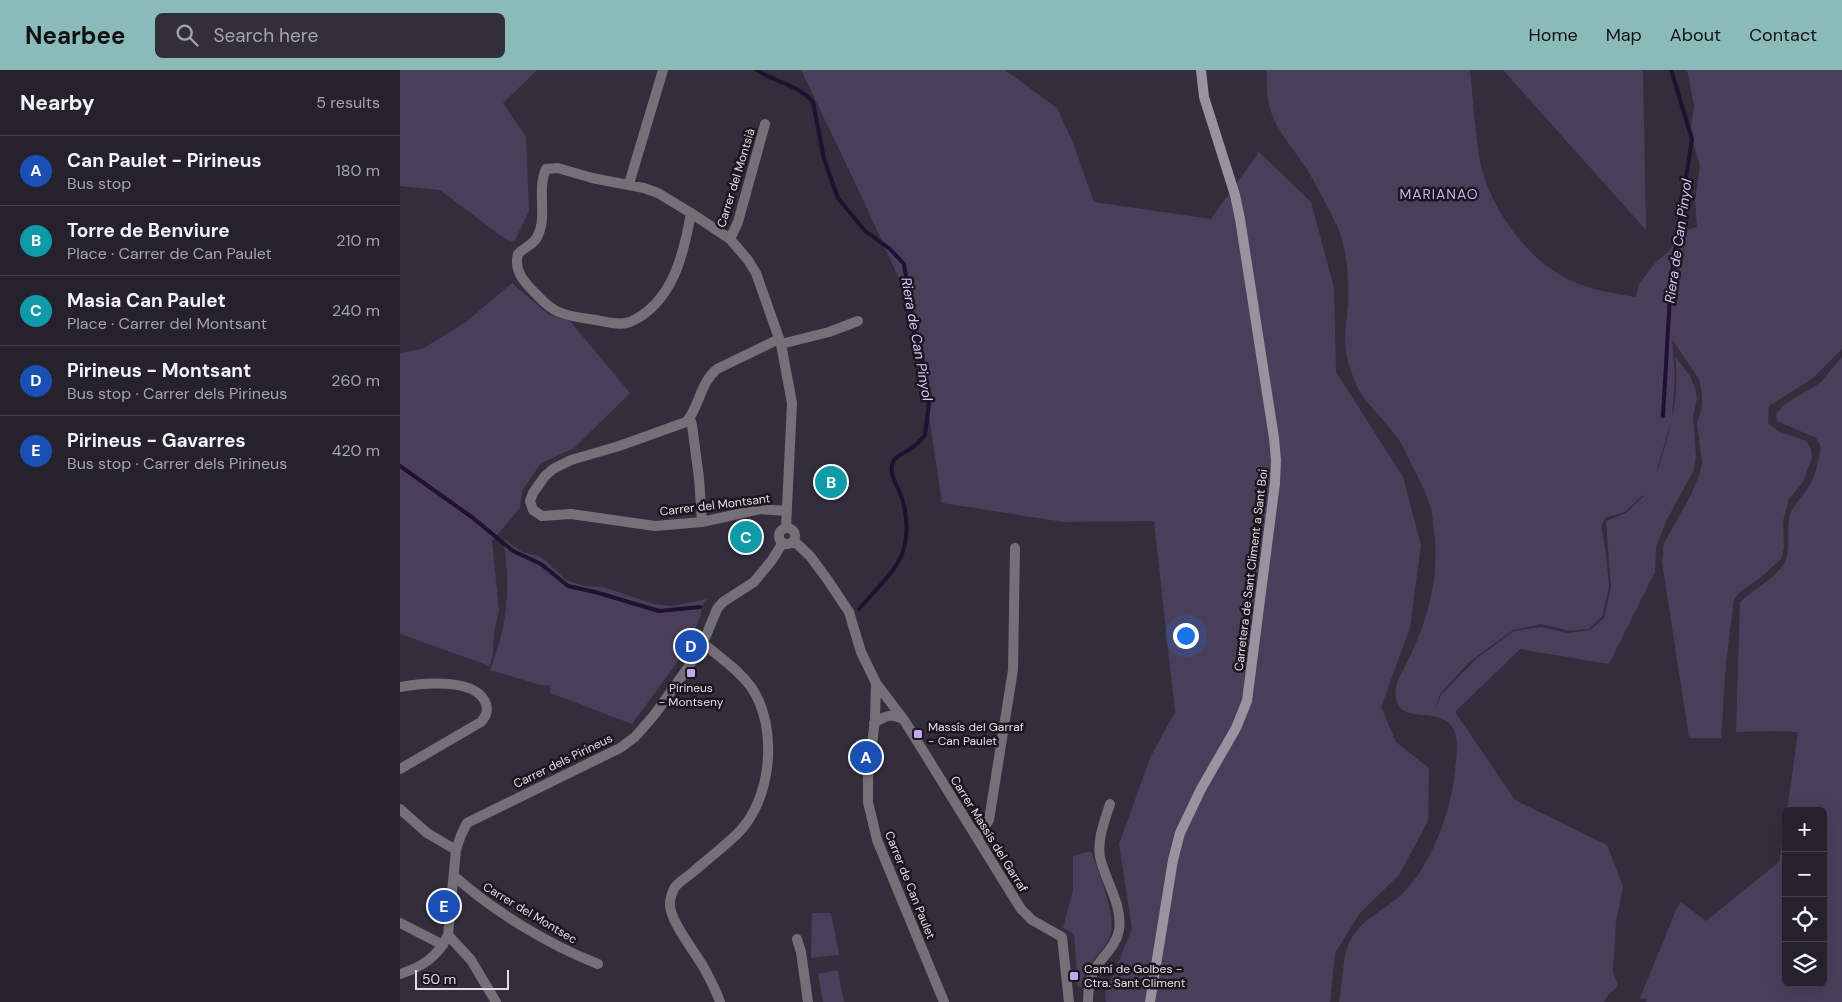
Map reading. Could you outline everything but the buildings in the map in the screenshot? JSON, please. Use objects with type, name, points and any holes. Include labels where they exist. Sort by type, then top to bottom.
[{"type":"street","points":[[629,184],[663,70]]},
{"type":"street","name":"Carretera de Sant Climent a Sant Boi","points":[[1150,1002],[1173,860],[1180,833],[1190,809],[1236,728],[1247,701],[1275,482],[1274,438],[1240,219],[1235,195],[1204,97],[1201,70]]},
{"type":"street","name":"Carrer del Montsià","points":[[730,239],[738,222],[765,124]]},
{"type":"street","points":[[691,212],[685,246],[672,280],[653,305],[626,323],[597,320],[552,309],[523,281],[517,267],[518,254],[536,240],[539,232],[542,211],[541,185],[546,169],[558,168],[592,178],[629,184],[658,193],[691,212],[730,239],[748,260],[756,273],[780,341],[792,403],[786,528],[779,534],[782,544],[790,544],[794,541],[795,533],[791,528],[786,528]]},
{"type":"street","points":[[702,522],[699,478],[690,418],[700,392],[711,374],[780,341],[829,332],[858,321]]},
{"type":"street","name":"Carrer del Montsant","points":[[690,418],[683,424],[563,463],[553,469],[538,485],[532,496],[531,506],[537,514],[542,516],[572,514],[655,526],[702,522],[760,509],[787,511]]},
{"type":"street","name":"Carrer de Can Paulet","points":[[794,541],[805,550],[822,571],[849,612],[861,652],[876,683],[894,707]]},
{"type":"street","name":"Carrer dels Pirineus","points":[[400,974],[423,965],[443,945],[448,935],[456,850],[463,828],[467,822],[627,744],[635,737],[655,714],[703,643],[717,609],[723,602],[754,582],[782,544]]},
{"type":"street","points":[[977,838],[989,820],[1013,670],[1015,548]]},
{"type":"street","points":[[703,643],[737,671],[751,687],[763,714],[768,748],[766,777],[756,808],[748,822],[738,834],[680,882],[671,894],[670,912],[704,968],[720,1002]]},
{"type":"street","points":[[400,687],[428,683],[450,684],[469,689],[483,698],[487,710],[486,716],[481,722],[400,769]]},
{"type":"street","name":"Carrer de Can Paulet","points":[[876,683],[868,778],[868,802],[877,840],[944,1002]]},
{"type":"street","name":"Carrer Massís del Garraf","points":[[894,707],[904,720],[1025,915],[1062,936],[1069,1001]]},
{"type":"street","points":[[874,722],[888,715],[895,715],[904,720]]},
{"type":"street","points":[[1069,1001],[1088,1001],[1090,979],[1095,967],[1114,944],[1120,928],[1118,909],[1100,857],[1101,838],[1110,804]]},
{"type":"street","points":[[400,809],[427,833],[456,850]]},
{"type":"street","name":"Carrer del Montsec","points":[[454,876],[473,894],[496,909],[563,949],[598,964]]},
{"type":"street","points":[[400,922],[443,945]]},
{"type":"street","points":[[448,935],[471,960],[496,1002]]},
{"type":"street","points":[[797,939],[808,1002]]},
{"type":"shaded area","points":[[400,70],[537,70],[503,103],[526,137],[529,211],[514,242],[505,239],[440,190],[400,186]]},
{"type":"shaded area","points":[[801,70],[1005,70],[1057,108],[1073,143],[1094,202],[1211,219],[1259,152],[1311,202],[1334,288],[1336,372],[1403,477],[1421,545],[1410,628],[1381,707],[1396,742],[1429,768],[1428,821],[1399,875],[1360,913],[1335,953],[1330,1002],[1106,1002],[1105,994],[1132,929],[1119,844],[1151,756],[1175,712],[1154,521],[1064,522],[942,503],[913,309]]},
{"type":"shaded area","points":[[1267,70],[1470,70],[1475,127],[1484,177],[1499,211],[1510,227],[1534,255],[1562,276],[1589,287],[1636,297],[1639,284],[1656,262],[1667,253],[1683,231],[1697,227],[1695,201],[1700,165],[1692,139],[1691,128],[1694,105],[1687,70],[1842,70],[1842,349],[1813,378],[1769,406],[1768,423],[1778,431],[1806,441],[1811,449],[1812,458],[1803,482],[1789,499],[1783,521],[1784,548],[1781,559],[1734,599],[1726,663],[1721,738],[1689,738],[1662,562],[1664,543],[1691,495],[1702,463],[1697,424],[1702,407],[1699,379],[1672,339],[1675,378],[1672,418],[1676,385],[1675,356],[1690,376],[1697,399],[1693,417],[1696,455],[1694,470],[1666,521],[1656,547],[1655,572],[1609,664],[1520,649],[1455,712],[1515,800],[1607,845],[1623,886],[1616,921],[1613,972],[1618,986],[1608,995],[1604,1002],[1339,1002],[1344,961],[1351,939],[1362,925],[1402,894],[1422,869],[1431,853],[1450,802],[1457,740],[1450,724],[1441,718],[1408,713],[1400,708],[1396,698],[1397,682],[1422,628],[1432,590],[1435,571],[1435,551],[1432,512],[1423,488],[1401,443],[1363,397],[1354,380],[1346,348],[1348,276],[1341,237],[1315,183],[1276,124],[1268,101]],"holes":[[[1672,420],[1659,466],[1656,472]],[[1644,496],[1626,513],[1606,521],[1611,587],[1604,618],[1590,630],[1567,633],[1541,627],[1514,631],[1477,658],[1441,695],[1434,712],[1440,694],[1468,663],[1513,630],[1541,624],[1570,631],[1589,629],[1602,616],[1609,587],[1601,526],[1605,518],[1625,512]]]},
{"type":"shaded area","points":[[1503,70],[1643,70],[1646,230]]},
{"type":"shaded area","points":[[512,283],[549,315],[570,321],[630,393],[574,448],[541,463],[522,491],[520,508],[492,541],[499,610],[490,666],[400,634],[400,353],[422,349],[466,322]]},
{"type":"shaded area","points":[[1842,357],[1842,1002],[1646,1002],[1647,999],[1640,998],[1681,902],[1706,921],[1779,862],[1782,843],[1782,987],[1827,987],[1827,807],[1788,807],[1798,732],[1736,732],[1740,602],[1771,578],[1785,562],[1791,512],[1811,482],[1817,467],[1821,446],[1816,438],[1777,421],[1776,414],[1785,404],[1820,383]]},
{"type":"shaded area","points":[[504,539],[522,552],[538,556],[546,561],[566,580],[584,586],[603,587],[654,604],[671,606],[708,599],[702,605],[701,615],[685,652],[632,724],[550,693],[550,686],[490,670],[498,647],[506,611],[507,570]]},
{"type":"shaded area","points":[[1091,851],[1107,896],[1110,909],[1111,932],[1108,941],[1089,967],[1081,987],[1078,987],[1074,934],[1063,928],[1073,890],[1073,856]]},
{"type":"shaded area","points":[[812,913],[831,913],[839,955],[811,958]]},
{"type":"shaded area","points":[[838,970],[844,1002],[823,1002],[818,974]]},
{"type":"waterway","name":"Riera de Can Pinyol","points":[[757,70],[793,87],[813,102],[824,159],[838,198],[865,231],[890,249],[904,264],[914,331],[922,356],[929,403],[925,435],[909,450],[896,458],[892,466],[893,477],[902,498],[905,514],[905,545],[896,566],[859,609]]},
{"type":"waterway","name":"Riera de Can Pinyol","points":[[1663,416],[1671,278],[1692,139],[1671,70]]},
{"type":"waterway","points":[[400,466],[473,518],[513,551],[541,564],[568,586],[659,611],[700,607]]},
{"type":"place","name":"Torre de Benviure","points":[[831,482]]},
{"type":"place","name":"Masia Can Paulet","points":[[746,537]]},
{"type":"place","name":"Pirineus - Montsant","points":[[691,646]]},
{"type":"place","name":"Pirineus - Montseny","points":[[691,673]]},
{"type":"place","name":"Massís del Garraf - Can Paulet","points":[[918,734]]},
{"type":"place","name":"Can Paulet - Pirineus","points":[[866,757]]},
{"type":"place","name":"Pirineus - Gavarres","points":[[444,906]]},
{"type":"place","name":"Camí de Golbes - Ctra. Sant Climent","points":[[1074,976]]},
{"type":"district","name":"MARIANAO","points":[[1439,194]]}]
